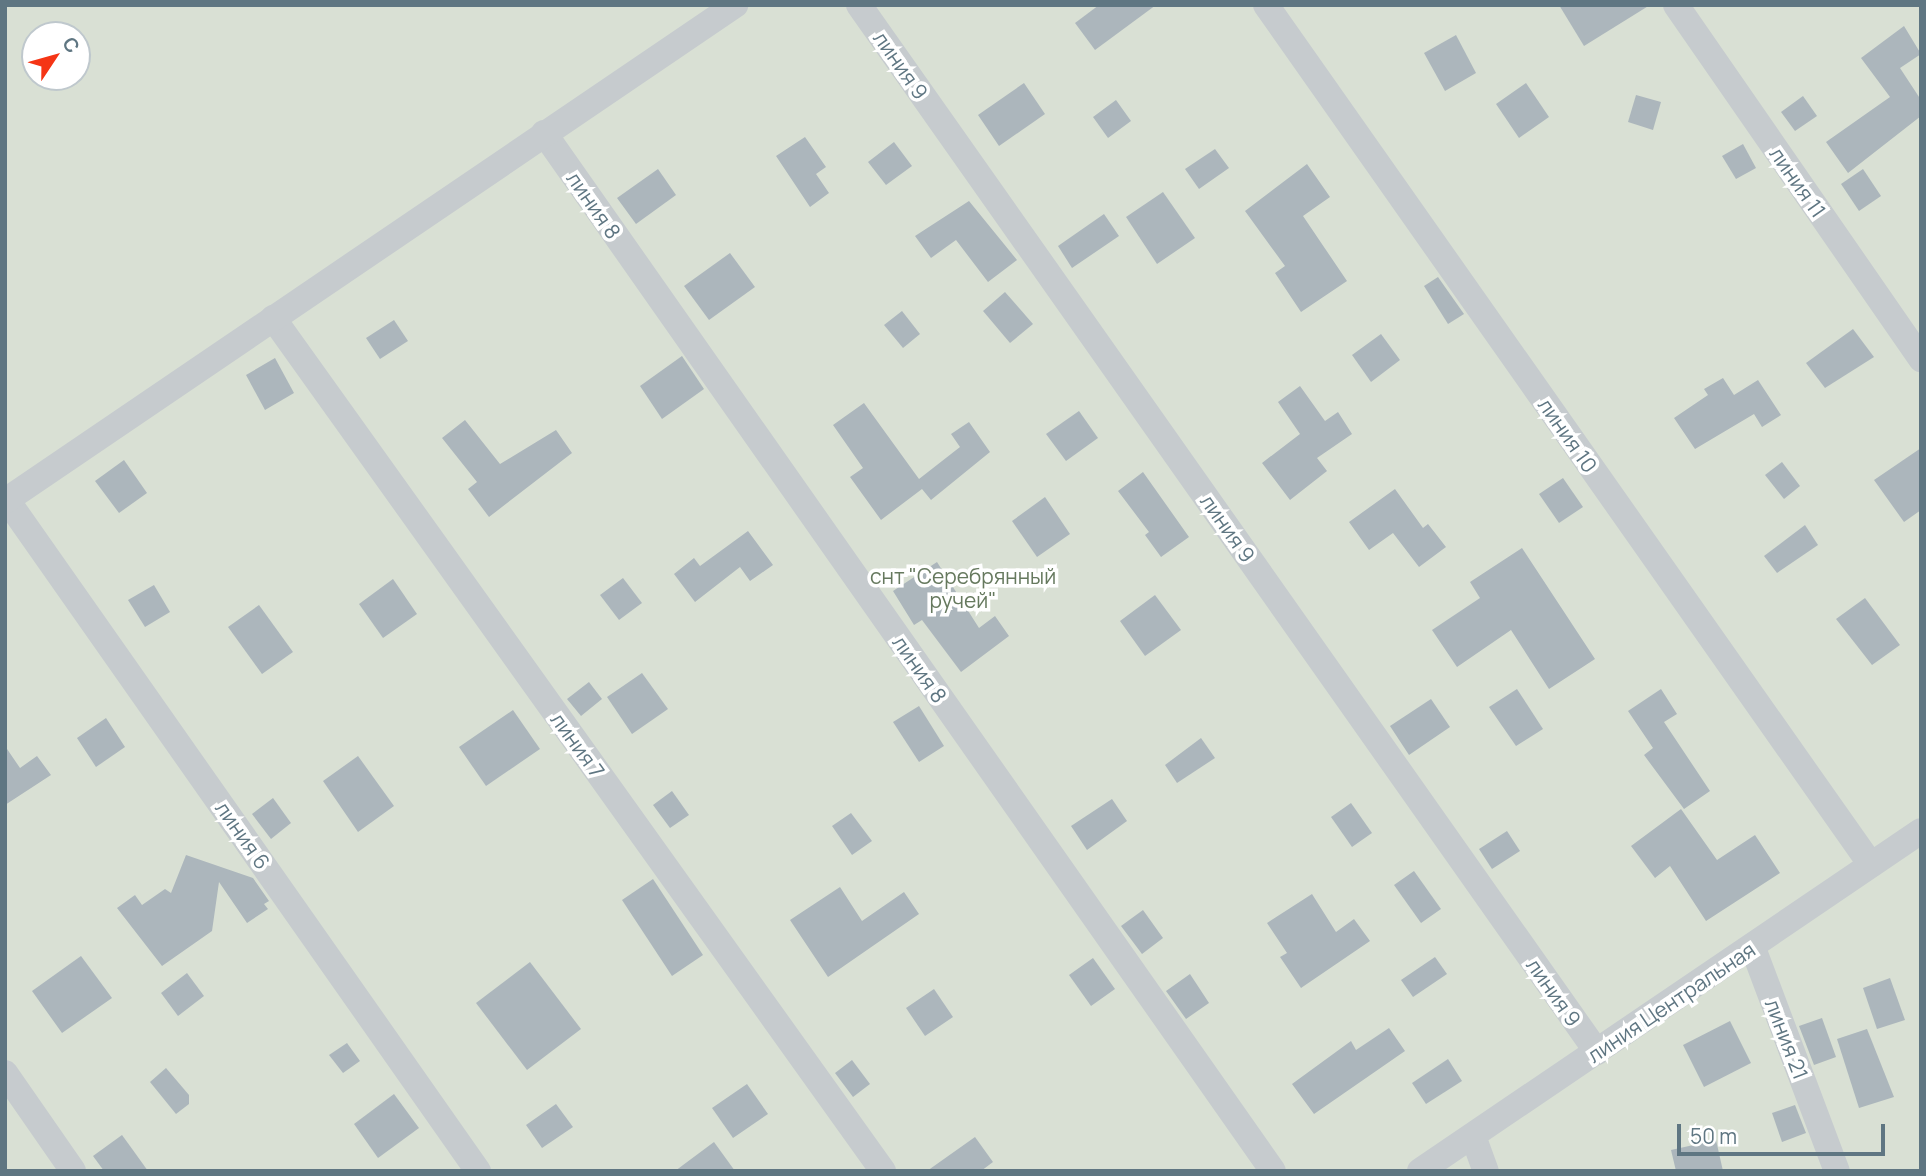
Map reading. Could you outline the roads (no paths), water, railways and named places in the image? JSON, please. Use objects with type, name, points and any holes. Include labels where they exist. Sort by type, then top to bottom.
[{"type":"street","points":[[6,500],[735,5]]},
{"type":"street","name":"линия 9","points":[[859,5],[1597,1052]]},
{"type":"street","name":"линия 10","points":[[1266,5],[1871,865]]},
{"type":"street","name":"линия 11","points":[[1676,5],[1921,359]]},
{"type":"street","name":"линия 8","points":[[544,133],[1273,1171]]},
{"type":"street","name":"линия 7","points":[[273,318],[883,1171]]},
{"type":"street","name":"линия 6","points":[[6,500],[478,1171]]},
{"type":"street","name":"линия Центральная","points":[[1420,1171],[1753,948],[1921,831]]},
{"type":"street","name":"линия 21","points":[[1753,948],[1837,1171]]},
{"type":"street","points":[[5,1073],[74,1171]]},
{"type":"street","points":[[1473,1136],[1486,1171]]},
{"type":"park label","name":"снт \"Серебрянный ручей\"","points":[[963,588]]}]
